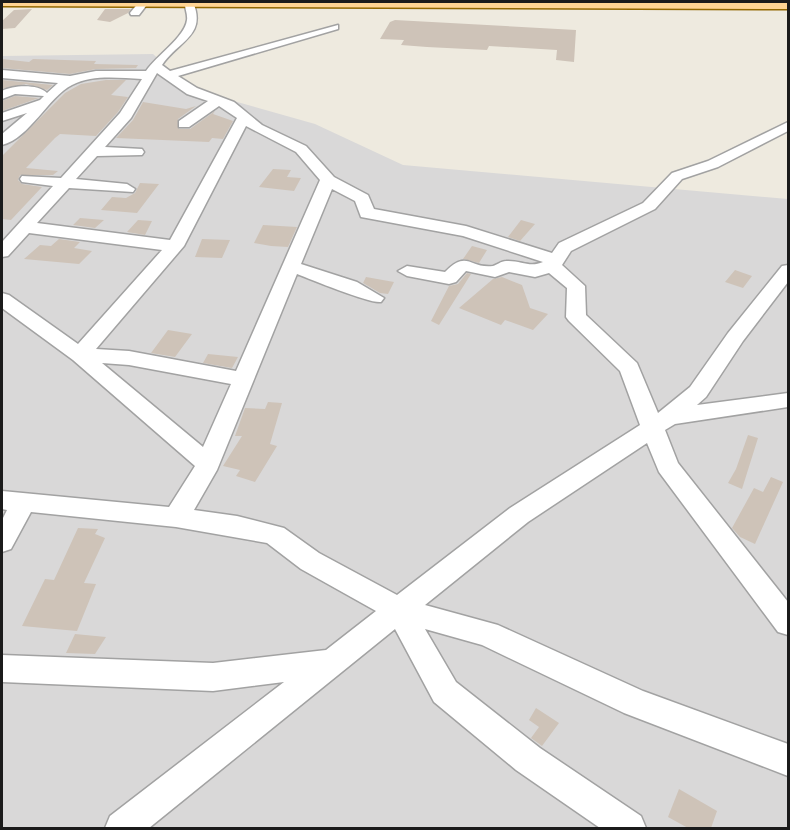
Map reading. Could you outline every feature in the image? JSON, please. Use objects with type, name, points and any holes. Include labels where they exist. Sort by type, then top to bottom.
[{"type":"main road","points":[[2,2],[145,5],[189,3],[789,5]]},
{"type":"street","points":[[2,252],[126,115],[191,26],[193,14],[189,3]]},
{"type":"street","points":[[2,74],[70,80],[93,75],[158,72],[334,27]]},
{"type":"street","points":[[158,72],[192,91],[230,105],[257,128],[301,150],[328,180],[362,198],[367,213],[466,231],[554,263],[576,286],[576,317],[630,368],[661,424],[667,466],[789,623]]},
{"type":"street","points":[[2,141],[70,80]]},
{"type":"street","points":[[6,91],[50,98]]},
{"type":"street","points":[[2,117],[50,98]]},
{"type":"street","points":[[184,124],[217,100]]},
{"type":"street","points":[[80,355],[175,246],[244,117]]},
{"type":"street","points":[[407,271],[449,278],[462,265],[495,272],[507,266],[535,272],[554,263],[565,247],[649,206],[677,176],[713,164],[789,126]]},
{"type":"street","points":[[93,151],[137,152]]},
{"type":"street","points":[[28,179],[127,189]]},
{"type":"street","points":[[176,518],[207,463],[328,180]]},
{"type":"street","points":[[24,227],[175,246]]},
{"type":"street","points":[[290,266],[350,286],[374,298]]},
{"type":"street","points":[[122,828],[336,662],[519,515],[661,424],[698,392],[735,337],[789,270]]},
{"type":"street","points":[[2,298],[80,355],[207,463]]},
{"type":"street","points":[[80,355],[129,358],[243,379]]},
{"type":"street","points":[[661,424],[789,400]]},
{"type":"street","points":[[2,542],[13,502],[176,518],[237,526],[275,535],[310,561],[399,610],[488,634],[635,703],[789,760]]},
{"type":"street","points":[[399,610],[445,692],[528,759],[629,828]]},
{"type":"street","points":[[2,668],[213,677],[336,662]]},
{"type":"shaded area","points":[[153,54],[191,89],[315,124],[403,165],[788,199],[788,828],[2,828],[2,56]]},
{"type":"building","points":[[32,9],[15,28],[2,29],[2,21],[14,10]]},
{"type":"building","points":[[105,9],[131,9],[128,13],[110,22],[97,20]]},
{"type":"building","points":[[395,20],[576,30],[574,62],[556,60],[557,50],[489,46],[487,50],[427,47],[401,45],[404,40],[380,39],[390,22]]},
{"type":"building","points":[[2,59],[29,62],[33,59],[96,61],[94,64],[138,65],[136,68],[138,68],[96,69],[70,74],[2,68]]},
{"type":"building","points":[[2,80],[53,85],[47,90],[26,84],[2,89]]},
{"type":"building","points":[[126,80],[111,95],[128,97],[118,112],[96,136],[60,134],[55,138],[26,168],[58,171],[53,175],[20,175],[18,180],[22,184],[42,187],[11,220],[2,219],[2,156],[65,93],[81,84]]},
{"type":"building","points":[[15,96],[39,98],[2,111],[2,101]]},
{"type":"building","points":[[143,102],[186,109],[196,106],[178,119],[179,129],[190,129],[215,111],[213,114],[233,121],[223,139],[212,138],[209,142],[116,138],[133,120]]},
{"type":"building","points":[[273,169],[291,170],[287,177],[301,178],[294,191],[259,187]]},
{"type":"building","points":[[140,183],[159,184],[137,213],[101,210],[112,197],[126,198],[135,193]]},
{"type":"building","points":[[80,218],[104,220],[95,228],[73,225]]},
{"type":"building","points":[[138,220],[152,221],[145,235],[127,232]]},
{"type":"building","points":[[521,220],[535,224],[520,241],[508,237]]},
{"type":"building","points":[[263,225],[297,227],[288,247],[271,246],[254,243]]},
{"type":"building","points":[[59,239],[80,242],[74,248],[92,251],[79,264],[24,259],[40,245],[51,246]]},
{"type":"building","points":[[202,239],[230,240],[222,258],[195,257]]},
{"type":"building","points":[[472,246],[487,250],[479,263],[463,259]]},
{"type":"building","points":[[735,270],[752,276],[743,288],[725,282]]},
{"type":"building","points":[[467,273],[471,274],[439,325],[431,321],[449,286],[458,284]]},
{"type":"building","points":[[366,277],[394,282],[388,294],[380,293],[363,283]]},
{"type":"building","points":[[502,277],[522,285],[530,308],[548,314],[533,330],[505,320],[501,325],[459,308],[493,279]]},
{"type":"building","points":[[168,330],[192,334],[175,357],[151,353]]},
{"type":"building","points":[[208,354],[238,357],[232,368],[203,363]]},
{"type":"building","points":[[268,402],[282,403],[270,444],[277,446],[255,482],[236,476],[240,470],[223,466],[242,436],[235,436],[245,408],[265,409]]},
{"type":"building","points":[[748,435],[758,438],[742,489],[728,483],[736,469]]},
{"type":"building","points":[[771,477],[783,482],[755,544],[740,537],[732,528],[754,488],[763,492]]},
{"type":"building","points":[[78,528],[98,529],[95,534],[105,538],[84,583],[96,584],[77,631],[22,626],[45,579],[54,580]]},
{"type":"building","points":[[75,634],[106,637],[95,654],[66,653]]},
{"type":"building","points":[[536,708],[559,723],[542,746],[531,738],[539,727],[529,720]]},
{"type":"building","points":[[679,789],[717,811],[711,828],[688,828],[668,817]]}]
